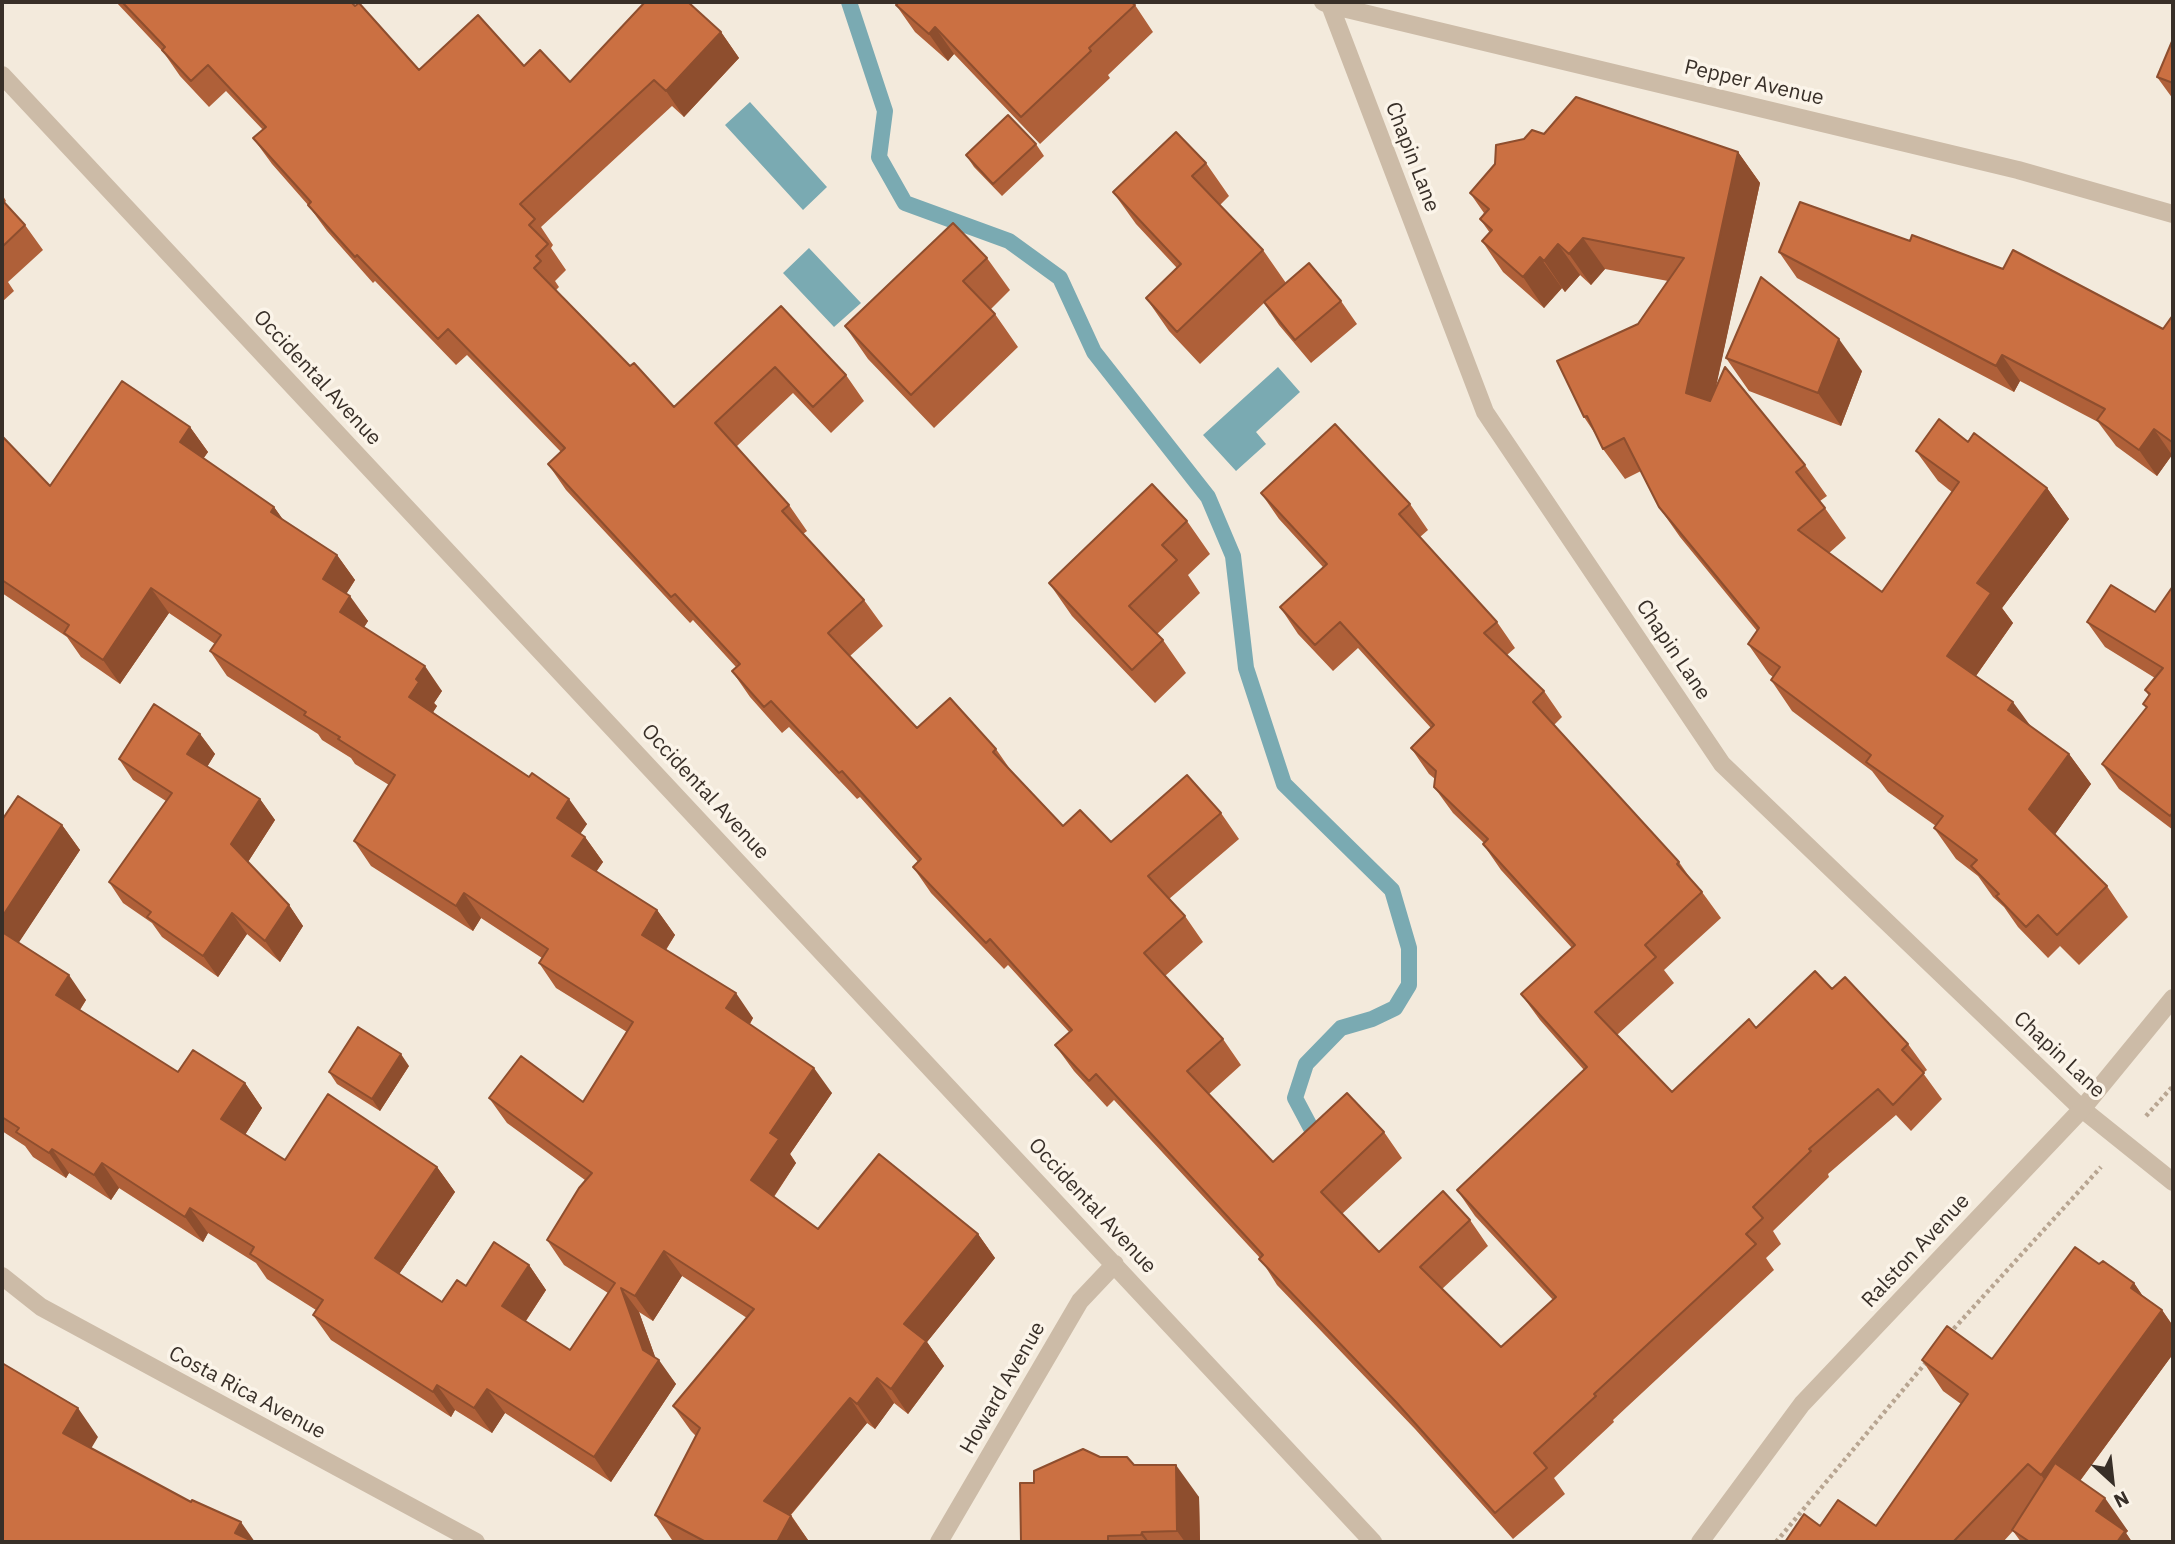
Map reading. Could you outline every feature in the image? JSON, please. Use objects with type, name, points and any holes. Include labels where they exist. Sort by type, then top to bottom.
[{"type":"street","name":"Pepper Avenue","points":[[1326,4],[2018,170],[2173,214]]},
{"type":"street","name":"Chapin Lane","points":[[1326,4],[1485,412],[1722,764],[2082,1109],[2173,1182]]},
{"type":"street","name":"Occidental Avenue","points":[[2,75],[1373,1542]]},
{"type":"street","name":"Ralston Avenue","points":[[1700,1542],[1802,1404],[2082,1109],[2173,998]]},
{"type":"street","name":"Howard Avenue","points":[[939,1542],[1080,1301],[1115,1264]]},
{"type":"street","name":"Costa Rica Avenue","points":[[2,1276],[41,1307],[476,1542]]},
{"type":"path","points":[[1948,1336],[2173,1086]]},
{"type":"path","points":[[1776,1542],[1930,1356]]},
{"type":"water","points":[[750,102],[827,187],[803,210],[725,125]]},
{"type":"water","points":[[809,248],[861,303],[834,327],[783,273]]},
{"type":"water","points":[[1278,367],[1300,392],[1256,432],[1266,444],[1236,471],[1203,435]]},
{"type":"building","points":[[122,2],[351,2],[355,6],[359,3],[419,70],[478,15],[524,66],[540,50],[570,82],[645,2],[688,2],[721,32],[666,91],[654,80],[520,204],[535,219],[529,225],[548,244],[536,256],[541,261],[534,268],[630,366],[634,363],[674,407],[781,306],[846,375],[813,407],[775,367],[715,423],[789,505],[782,511],[864,600],[828,633],[917,728],[950,698],[996,749],[993,752],[1063,826],[1080,810],[1111,842],[1187,775],[1221,813],[1148,876],[1185,916],[1144,953],[1223,1039],[1187,1071],[1273,1162],[1347,1093],[1384,1132],[1321,1192],[1379,1252],[1443,1191],[1470,1220],[1420,1267],[1501,1347],[1556,1297],[1457,1190],[1587,1067],[1521,994],[1575,945],[1483,844],[1488,839],[1434,787],[1436,771],[1411,748],[1434,725],[1340,622],[1315,645],[1280,607],[1327,564],[1261,493],[1335,424],[1410,504],[1399,514],[1497,622],[1484,633],[1544,691],[1533,702],[1679,862],[1677,864],[1702,892],[1645,945],[1656,957],[1595,1012],[1672,1092],[1749,1019],[1756,1028],[1815,971],[1832,989],[1845,977],[1908,1044],[1902,1050],[1924,1073],[1893,1105],[1878,1089],[1809,1149],[1811,1151],[1753,1207],[1763,1218],[1746,1234],[1756,1244],[1534,1453],[1547,1468],[1495,1513],[1397,1403],[1259,1259],[1263,1255],[1096,1074],[1089,1081],[1055,1045],[1072,1030],[990,939],[986,943],[913,867],[921,859],[842,771],[839,773],[771,701],[764,707],[732,671],[740,664],[675,594],[671,597],[548,464],[565,448],[448,329],[438,339],[357,255],[355,257],[308,205],[311,202],[253,138],[266,127],[208,65],[191,81],[162,50],[165,47]]},
{"type":"building","points":[[899,2],[1131,2],[1135,5],[1021,117],[935,27],[929,34],[896,5]]},
{"type":"building","points":[[2173,39],[2173,83],[2157,77]]},
{"type":"building","points":[[1576,97],[1738,152],[1686,393],[1710,401],[1725,367],[1805,465],[1796,472],[1825,508],[1798,530],[1882,592],[1959,482],[1916,451],[1939,419],[1968,442],[1974,433],[2047,488],[1977,583],[1991,593],[1947,656],[2013,702],[2008,710],[2069,754],[2029,809],[2107,886],[2057,935],[2038,915],[2026,927],[1971,866],[1977,860],[1934,828],[1943,816],[1866,762],[1871,755],[1771,680],[1780,667],[1748,644],[1759,628],[1659,507],[1624,438],[1603,449],[1587,416],[1584,417],[1557,361],[1638,324],[1684,258],[1583,238],[1569,254],[1558,244],[1544,261],[1540,257],[1523,277],[1482,241],[1492,230],[1480,219],[1489,209],[1470,193],[1495,164],[1496,145],[1524,139],[1532,130],[1544,134]]},
{"type":"building","points":[[1008,115],[1036,144],[993,184],[966,155]]},
{"type":"building","points":[[1176,132],[1206,163],[1192,176],[1263,250],[1177,332],[1146,298],[1181,264],[1113,192]]},
{"type":"building","points":[[2,200],[25,225],[2,247]]},
{"type":"building","points":[[1800,202],[1910,241],[1912,235],[2003,269],[2013,250],[2163,329],[2173,315],[2173,441],[2154,429],[2139,450],[2097,420],[2105,409],[2002,355],[1996,366],[1779,252]]},
{"type":"building","points":[[953,223],[987,258],[963,281],[995,314],[911,395],[845,326]]},
{"type":"building","points":[[1309,263],[1341,301],[1295,340],[1264,302]]},
{"type":"building","points":[[1761,277],[1839,339],[1818,393],[1726,358]]},
{"type":"building","points":[[122,381],[190,427],[180,442],[274,507],[271,512],[337,555],[323,579],[350,596],[340,612],[425,666],[409,697],[529,777],[532,773],[569,799],[557,818],[585,837],[572,856],[657,910],[642,935],[736,993],[726,1008],[814,1068],[770,1133],[779,1139],[751,1180],[818,1229],[879,1154],[978,1234],[904,1324],[926,1341],[891,1389],[877,1378],[857,1404],[850,1398],[764,1501],[791,1516],[777,1542],[706,1542],[655,1515],[700,1428],[673,1406],[754,1309],[664,1251],[635,1296],[621,1288],[643,1350],[659,1360],[594,1457],[487,1389],[474,1408],[437,1385],[433,1392],[313,1315],[323,1300],[250,1254],[254,1247],[190,1208],[185,1217],[102,1163],[94,1175],[52,1149],[49,1153],[16,1132],[19,1128],[2,1117],[2,932],[69,975],[56,995],[178,1072],[193,1050],[245,1083],[221,1119],[285,1160],[328,1094],[437,1167],[375,1258],[442,1302],[457,1280],[466,1286],[494,1242],[529,1265],[502,1306],[570,1350],[615,1283],[547,1240],[579,1188],[592,1173],[489,1098],[521,1056],[583,1102],[633,1022],[539,963],[548,949],[464,893],[456,906],[354,841],[395,775],[304,715],[306,712],[210,651],[221,635],[151,588],[103,660],[64,633],[69,625],[2,580],[2,436],[50,486]]},
{"type":"building","points":[[1152,484],[1187,521],[1162,545],[1177,560],[1129,606],[1163,640],[1132,670],[1049,583]]},
{"type":"building","points":[[2111,585],[2155,612],[2173,586],[2173,812],[2170,816],[2102,764],[2147,707],[2143,704],[2150,694],[2145,690],[2163,668],[2087,622]]},
{"type":"building","points":[[154,704],[200,734],[187,754],[260,799],[231,844],[289,905],[265,941],[232,913],[203,956],[147,917],[151,912],[109,882],[172,793],[119,759]]},
{"type":"building","points":[[18,796],[62,825],[2,917],[2,820]]},
{"type":"building","points":[[358,1027],[401,1054],[372,1099],[329,1072]]},
{"type":"building","points":[[2075,1247],[2099,1264],[2103,1261],[2134,1283],[2131,1288],[2162,1310],[2041,1475],[2028,1464],[1953,1542],[1785,1542],[1804,1514],[1820,1526],[1838,1500],[1876,1526],[1968,1394],[1922,1360],[1947,1326],[1992,1359]]},
{"type":"building","points":[[2,1363],[78,1408],[63,1433],[191,1502],[192,1500],[241,1522],[235,1533],[254,1542],[2,1542]]},
{"type":"building","points":[[1083,1449],[1100,1457],[1127,1457],[1134,1465],[1176,1465],[1177,1531],[1108,1536],[1108,1541],[1103,1542],[1021,1542],[1020,1483],[1034,1483],[1034,1471]]},
{"type":"building","points":[[2055,1463],[2105,1498],[2096,1511],[2125,1531],[2117,1542],[2030,1542],[2012,1530]]},
{"type":"waterway","points":[[849,2],[885,111],[879,157],[905,203],[1009,241],[1060,278],[1094,352],[1208,497],[1233,556],[1246,668],[1284,784],[1392,890],[1409,948],[1409,985],[1395,1008],[1372,1019],[1341,1028],[1306,1064],[1295,1098],[1312,1130]]}]
